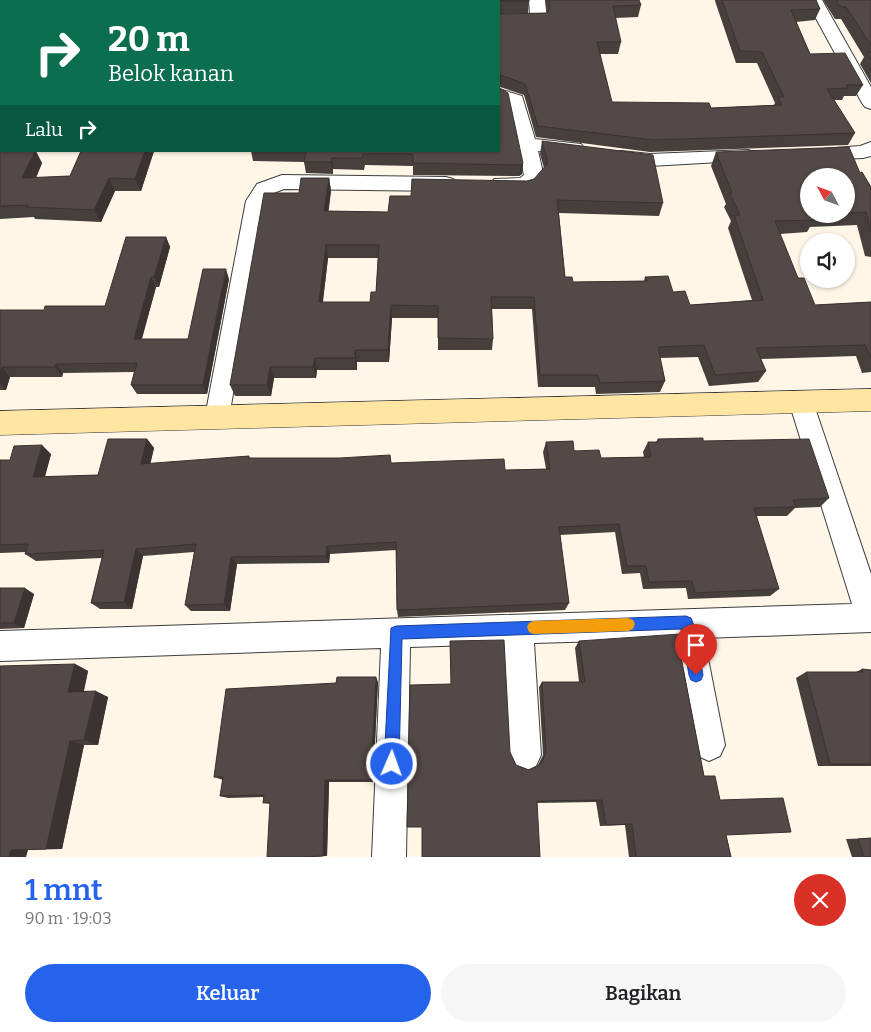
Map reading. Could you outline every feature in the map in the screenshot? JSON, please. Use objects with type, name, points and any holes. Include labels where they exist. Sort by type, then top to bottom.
[{"type":"street","points":[[500,19],[539,20],[537,0]]},
{"type":"street","points":[[814,0],[871,103]]},
{"type":"street","points":[[217,417],[256,201],[264,189],[282,182],[525,184],[530,182],[534,177],[516,100],[500,94]]},
{"type":"street","points":[[527,144],[650,160],[766,156]]},
{"type":"street","points":[[795,155],[863,152],[871,148]]},
{"type":"street","points":[[0,423],[871,400]]},
{"type":"street","points":[[0,646],[871,617],[801,402]]},
{"type":"street","points":[[686,623],[709,745]]},
{"type":"street","points":[[518,628],[525,755]]},
{"type":"street","points":[[389,857],[396,633]]},
{"type":"building","points":[[500,0],[529,0],[500,1]]},
{"type":"building","points":[[549,0],[639,0],[641,5],[613,6],[621,42],[597,42],[612,102],[709,103],[711,108],[782,105],[778,97],[784,97],[762,52],[740,51],[722,0],[816,0],[820,9],[791,10],[810,54],[845,53],[863,85],[846,85],[848,88],[827,89],[855,133],[654,140],[538,126],[525,84],[500,76],[500,14],[547,13],[550,8]]},
{"type":"building","points":[[836,0],[871,0],[871,45],[846,7],[841,7]]},
{"type":"building","points":[[867,52],[871,52],[871,60]]},
{"type":"building","points":[[500,89],[508,93],[523,163],[521,165],[413,163],[413,154],[363,154],[363,158],[332,158],[331,162],[304,162],[306,152],[500,152]]},
{"type":"building","points":[[542,141],[653,155],[663,203],[557,200],[565,277],[572,277],[573,282],[647,281],[645,277],[668,276],[673,292],[685,291],[690,305],[763,300],[734,215],[740,215],[730,194],[732,193],[716,152],[849,147],[860,173],[862,172],[871,187],[871,232],[866,212],[855,213],[855,168],[800,168],[800,220],[775,221],[798,278],[800,278],[800,288],[808,288],[815,305],[871,302],[871,358],[865,345],[756,348],[766,371],[715,375],[704,345],[658,347],[665,381],[600,383],[598,375],[540,375],[534,297],[491,297],[493,339],[438,338],[438,306],[391,305],[388,350],[355,350],[355,358],[315,358],[313,367],[270,367],[267,385],[230,385],[264,193],[299,193],[301,178],[329,178],[324,211],[388,212],[390,196],[411,196],[412,179],[527,181],[534,179],[548,163]],"holes":[[[326,245],[379,245],[376,292],[371,292],[370,302],[319,302]]]},
{"type":"building","points":[[0,152],[35,152],[22,178],[70,176],[81,152],[145,152],[135,179],[109,178],[94,210],[27,207],[28,205],[0,206]]},
{"type":"building","points":[[126,237],[166,237],[154,277],[151,277],[134,339],[188,339],[203,269],[226,269],[203,385],[131,385],[137,363],[56,364],[55,367],[2,367],[0,373],[0,310],[44,310],[45,306],[105,306]]},
{"type":"building","points":[[703,438],[703,441],[809,439],[829,498],[793,500],[796,507],[754,508],[779,589],[695,593],[692,581],[649,582],[646,566],[627,566],[619,524],[559,527],[569,603],[397,610],[396,542],[327,546],[326,556],[231,557],[224,604],[185,605],[196,544],[136,549],[124,602],[91,603],[104,550],[25,554],[28,544],[0,545],[0,460],[10,460],[14,446],[42,445],[33,477],[98,475],[108,439],[147,439],[141,464],[249,456],[248,458],[340,458],[390,455],[391,463],[504,459],[505,470],[550,469],[546,442],[573,441],[574,451],[599,450],[601,458],[651,457],[648,442],[658,442],[658,439]]},
{"type":"building","points":[[0,588],[25,588],[14,623],[0,623]]},
{"type":"building","points":[[680,634],[683,653],[680,653],[704,776],[715,776],[720,800],[783,798],[791,832],[726,835],[731,857],[636,857],[632,824],[606,825],[602,800],[537,801],[540,857],[422,857],[422,827],[407,827],[410,685],[451,684],[450,641],[504,640],[510,752],[516,765],[529,770],[541,764],[546,752],[542,682],[585,682],[579,641]]},
{"type":"building","points":[[75,664],[68,692],[96,691],[84,740],[70,741],[46,849],[11,850],[9,857],[0,857],[0,666]]},
{"type":"building","points":[[862,669],[871,670],[871,764],[830,764],[806,672],[863,672]]},
{"type":"building","points":[[337,677],[376,677],[371,780],[325,780],[323,856],[267,857],[270,802],[263,803],[264,795],[220,796],[223,777],[214,777],[226,689],[336,683]]},
{"type":"building","points":[[871,838],[871,857],[864,857],[858,839]]},
{"type":"slow traffic","points":[[533,627],[628,624]]},
{"type":"route","points":[[392,764],[396,633],[686,623],[696,675]]}]
